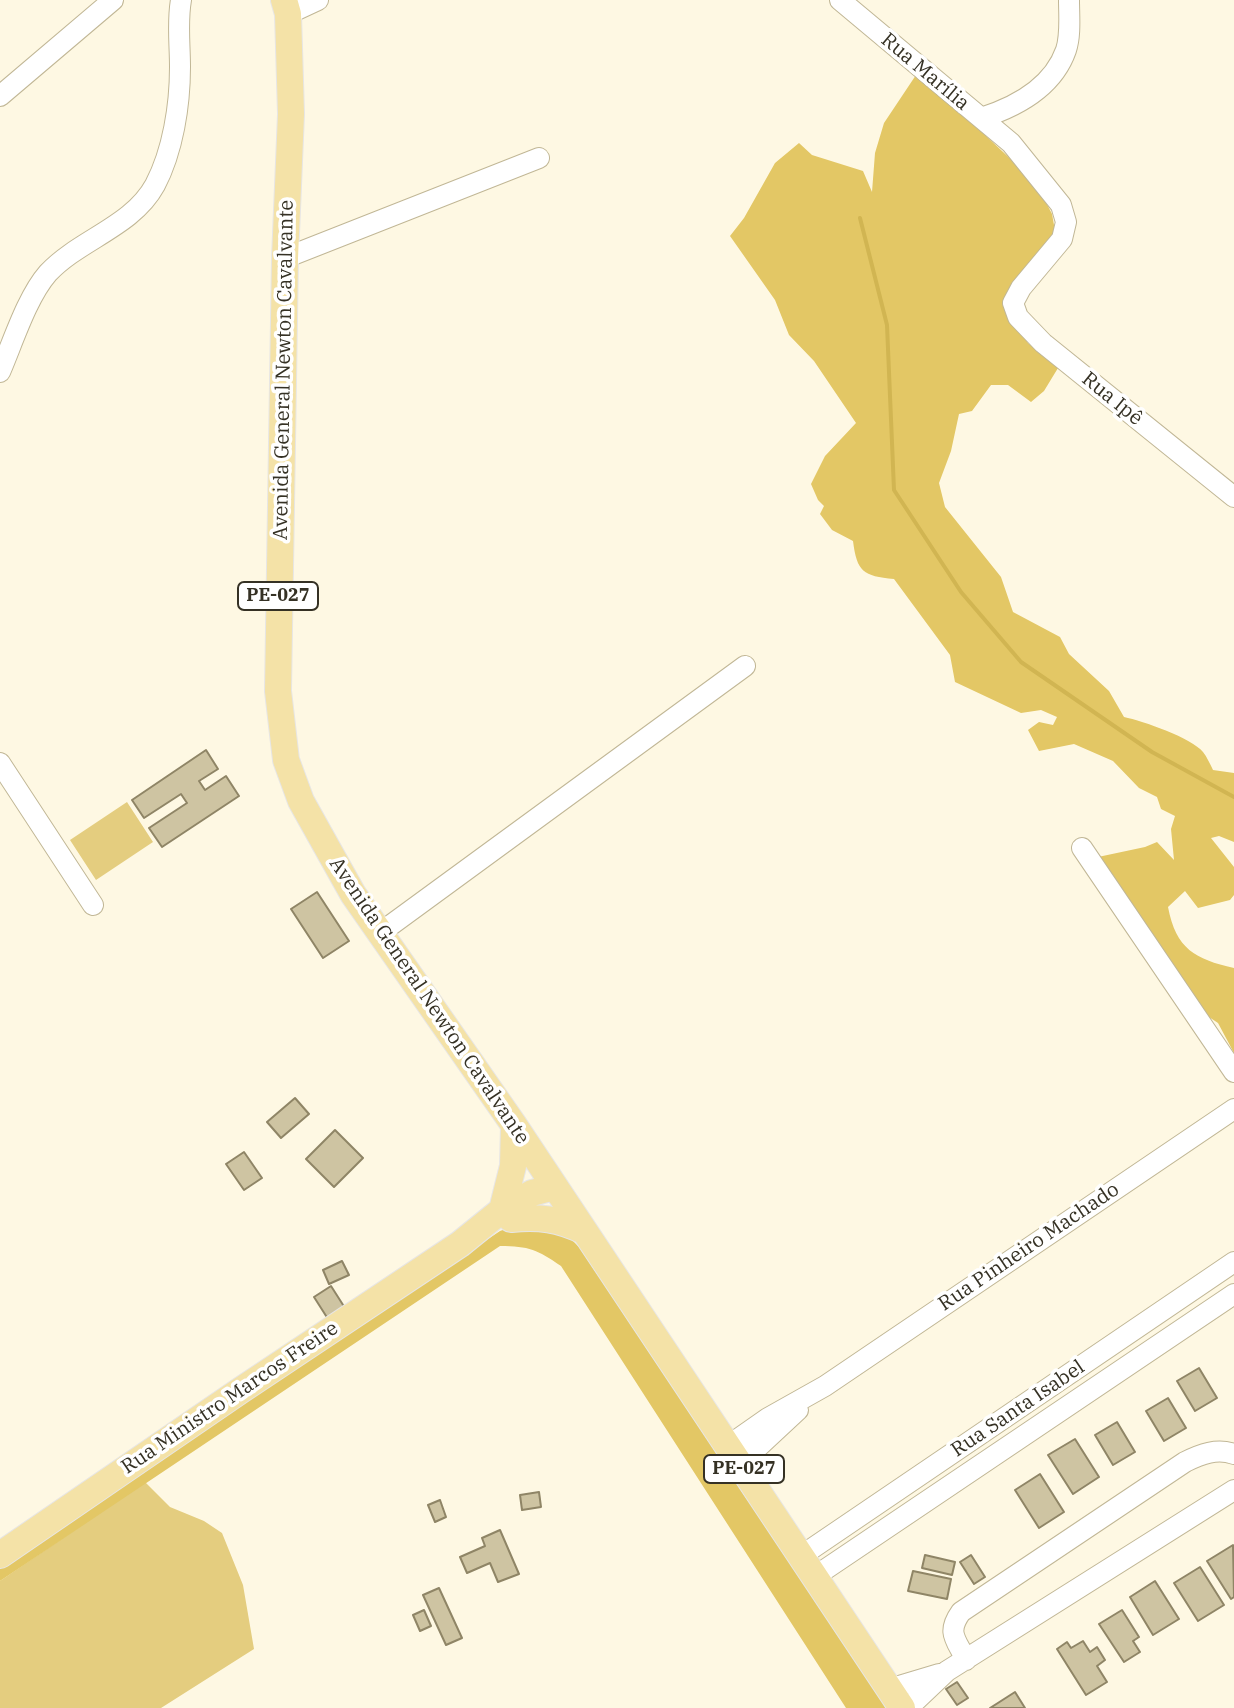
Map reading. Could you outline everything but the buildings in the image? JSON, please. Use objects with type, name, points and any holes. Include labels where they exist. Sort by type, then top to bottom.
[{"type":"main road","name":"Avenida General Newton Cavalvante","points":[[286,7],[291,114],[278,604],[278,691],[286,760],[301,801],[353,894],[514,1125],[900,1702]]},
{"type":"main road","points":[[514,1125],[507,1215],[557,1219],[584,1231]]},
{"type":"main road","name":"Rua Ministro Marcos Freire","points":[[0,1555],[507,1215],[532,1193],[554,1187]]},
{"type":"street","points":[[0,96],[113,0]]},
{"type":"street","points":[[0,372],[43,280],[73,252],[132,214],[145,202],[155,186],[169,147],[178,96],[181,0]]},
{"type":"street","points":[[286,7],[318,0]]},
{"type":"street","name":"Rua Marília","points":[[840,0],[1011,143],[1061,205],[1066,222],[1062,239],[1021,288]]},
{"type":"street","points":[[981,118],[1008,109],[1034,92],[1057,69],[1067,47],[1069,0]]},
{"type":"street","points":[[285,258],[539,158]]},
{"type":"street","name":"Rua Ipê","points":[[1021,288],[1013,303],[1018,317],[1028,328],[1234,497]]},
{"type":"street","points":[[380,933],[745,666]]},
{"type":"street","points":[[0,763],[93,905]]},
{"type":"street","points":[[1082,848],[1234,1072]]},
{"type":"street","name":"Rua Pinheiro Machado","points":[[734,1455],[768,1418],[825,1386],[1234,1109]]},
{"type":"street","name":"Rua Santa Isabel","points":[[808,1567],[1234,1262]]},
{"type":"street","name":"Rua Santa Isabel","points":[[808,1567],[1234,1294]]},
{"type":"street","points":[[966,1660],[952,1633],[953,1623],[961,1612],[1185,1462],[1222,1450],[1234,1454]]},
{"type":"street","points":[[900,1702],[1234,1490]]},
{"type":"shaded area","points":[[918,72],[1036,183],[1052,214],[1056,236],[1009,313],[1028,343],[1058,368],[1044,391],[1031,402],[1008,385],[991,385],[972,411],[959,414],[951,451],[939,483],[945,507],[1001,577],[1013,612],[1060,637],[1069,654],[1109,691],[1124,717],[1178,736],[1203,752],[1213,770],[1234,773],[1234,842],[1219,836],[1211,838],[1234,867],[1234,895],[1230,900],[1198,908],[1185,891],[1168,907],[1176,933],[1189,950],[1208,961],[1234,968],[1234,1053],[1218,1023],[1200,1011],[1098,857],[1157,842],[1174,860],[1171,829],[1175,816],[1161,809],[1157,797],[1139,788],[1113,761],[1074,744],[1039,751],[1028,730],[1039,722],[1053,725],[1057,717],[1041,710],[1021,713],[955,682],[950,655],[894,579],[868,574],[857,560],[853,541],[832,530],[820,514],[824,506],[811,484],[825,456],[856,423],[814,361],[789,335],[775,300],[730,236],[744,218],[775,163],[799,143],[812,155],[863,171],[872,192],[875,153],[884,123]]},
{"type":"shaded area","points":[[127,802],[153,842],[96,880],[70,840]]},
{"type":"shaded area","points":[[514,1226],[568,1236],[579,1247],[886,1708],[846,1708],[561,1266],[526,1248],[500,1246],[0,1581],[0,1566],[500,1231]]},
{"type":"shaded area","points":[[145,1482],[170,1507],[204,1521],[222,1533],[243,1585],[254,1649],[161,1708],[0,1708],[0,1581]]},
{"type":"waterway","points":[[860,218],[887,325],[894,490],[961,592],[1021,662],[1152,752],[1234,797]]}]
